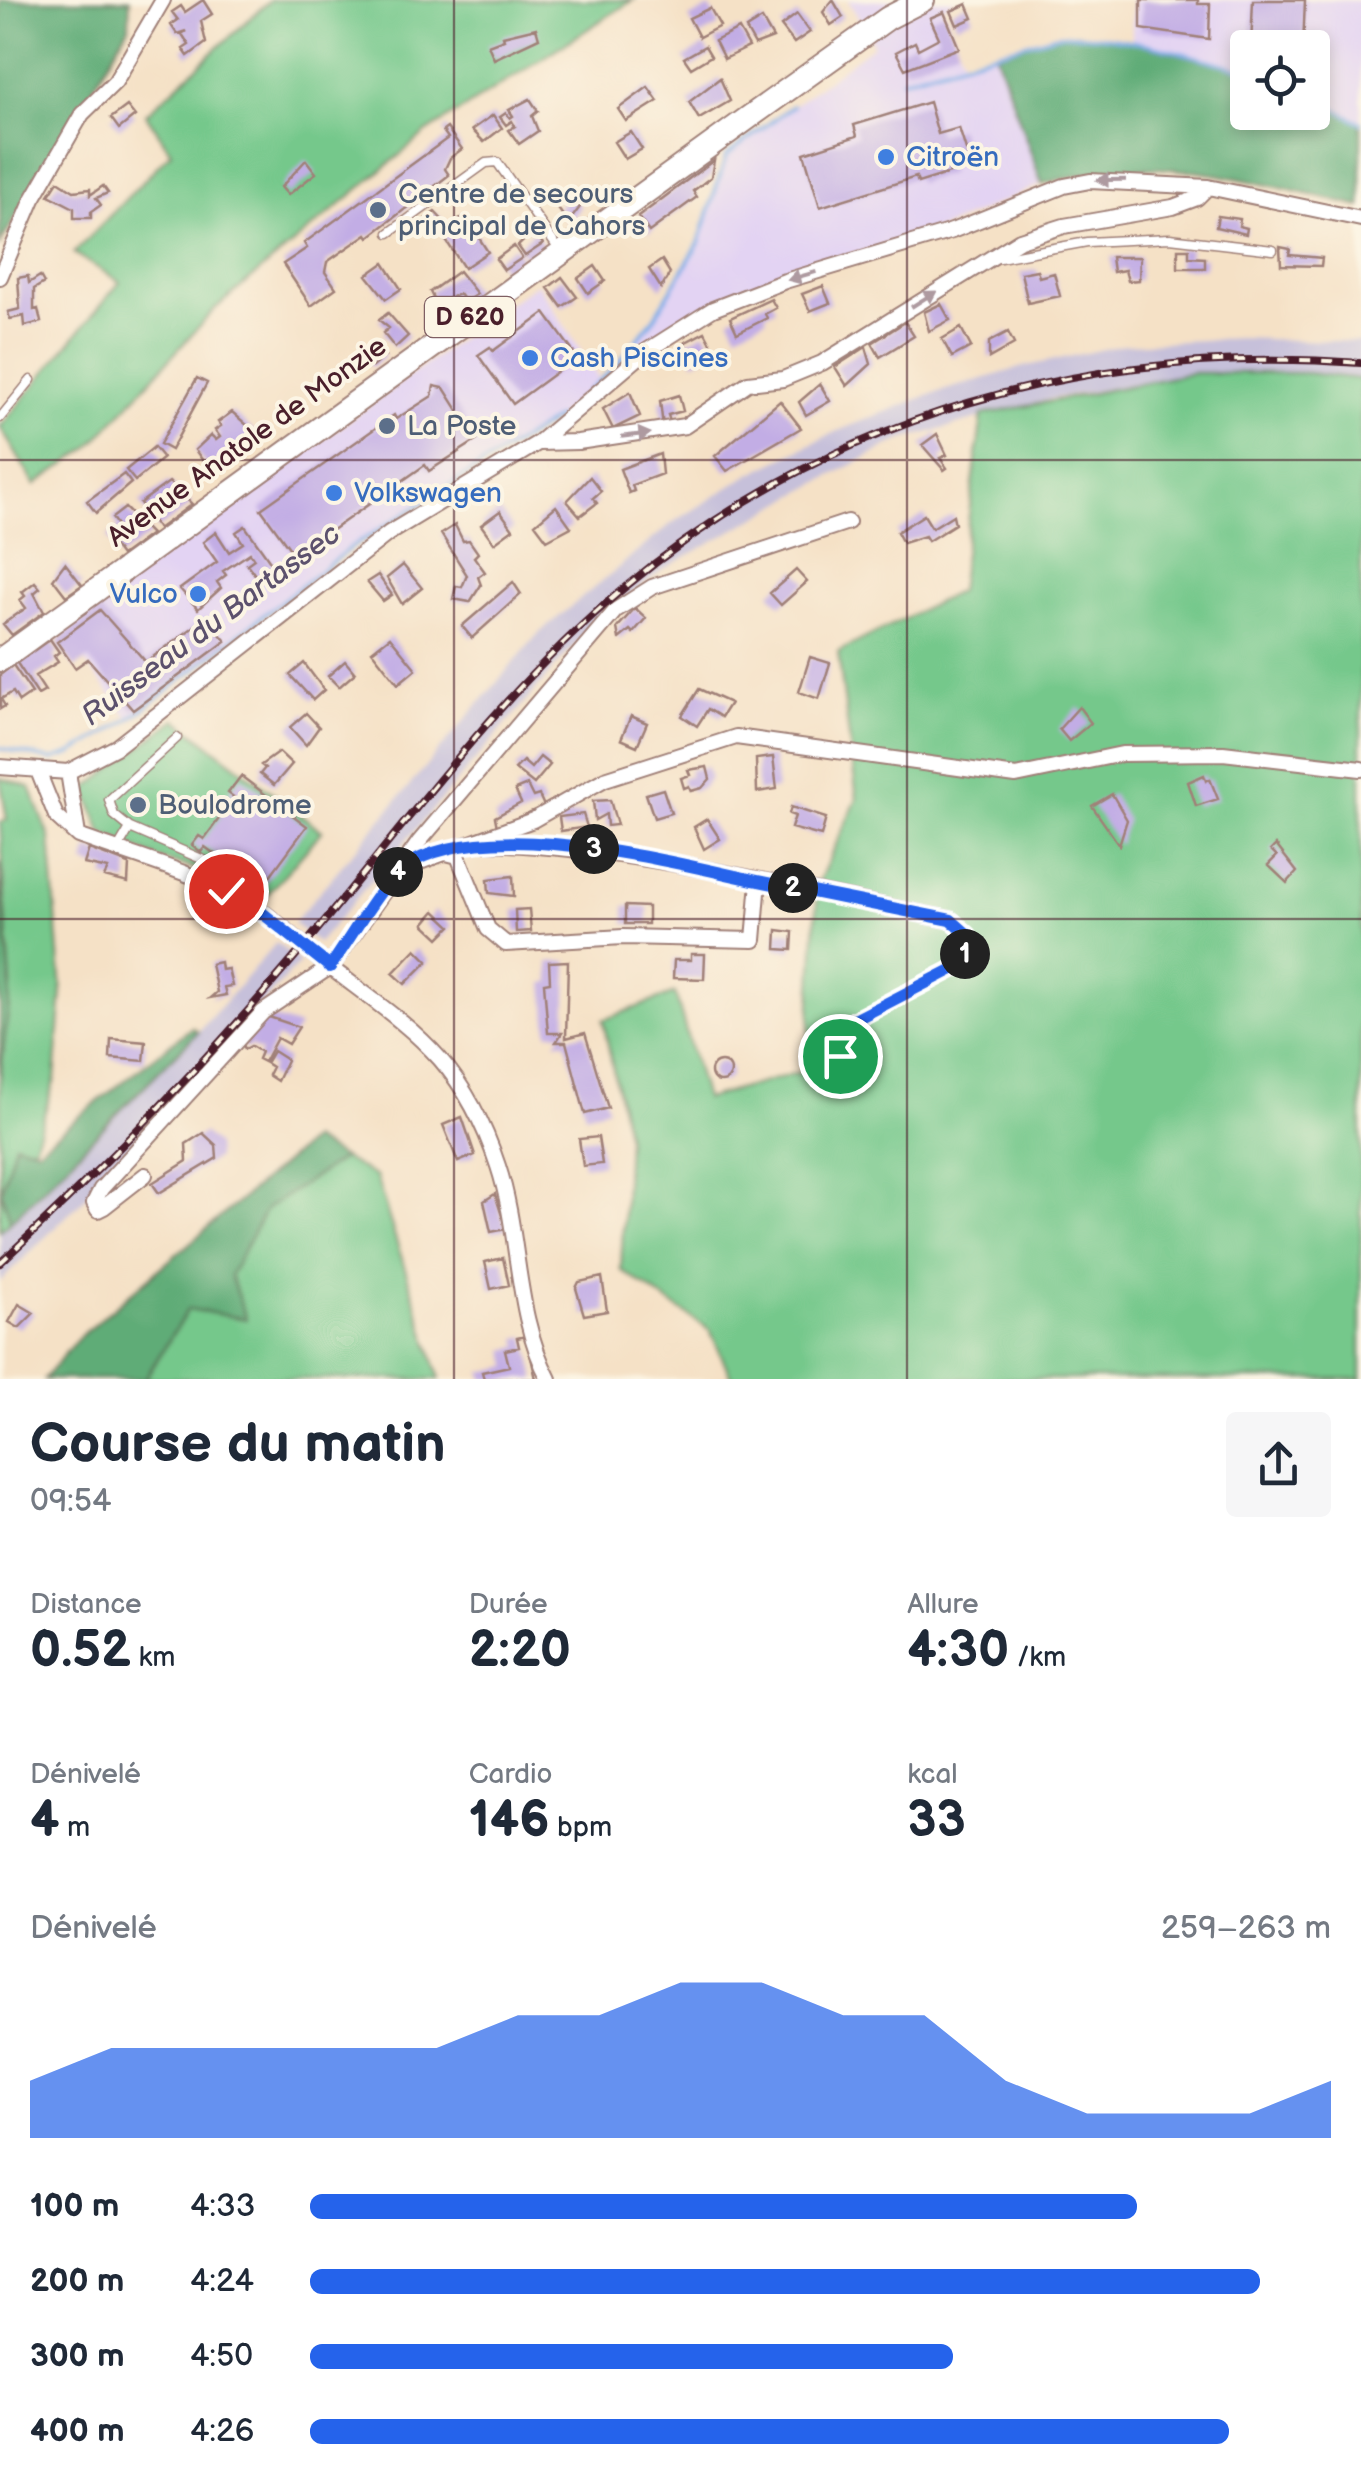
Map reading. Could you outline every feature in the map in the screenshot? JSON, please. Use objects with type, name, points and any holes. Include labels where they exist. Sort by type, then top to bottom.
[{"type":"main road","name":"Avenue Anatole de Monzie","points":[[0,660],[888,18],[923,0]]},
{"type":"street","points":[[0,277],[33,199],[82,114],[116,82],[164,0]]},
{"type":"street","points":[[0,767],[68,772],[116,748],[389,533],[538,443],[679,328],[757,291],[920,242],[1064,186],[1122,180],[1208,187],[1361,219]]},
{"type":"street","points":[[538,443],[578,442],[684,426],[748,383],[783,380],[822,363],[1031,236],[1172,207],[1197,198],[1208,187]]},
{"type":"street","points":[[145,1175],[98,1210],[94,1203],[101,1189],[264,1012],[330,967],[400,870],[514,728],[629,598],[692,572],[848,522]]},
{"type":"street","points":[[400,870],[533,820],[605,779],[736,737],[1016,776],[1122,754],[1223,753],[1361,769]]},
{"type":"street","points":[[38,771],[56,816],[78,836],[251,904],[411,1026],[448,1066],[469,1099],[508,1197],[530,1334],[550,1379]]},
{"type":"street","points":[[68,772],[78,836]]},
{"type":"street","points":[[480,843],[584,847],[951,920]]},
{"type":"street","points":[[442,852],[458,856],[488,929],[506,944],[624,937],[754,940],[760,881]]},
{"type":"lane","points":[[389,233],[486,164],[497,162],[561,252]]},
{"type":"lane","points":[[988,260],[1087,242],[1170,238],[1273,250]]},
{"type":"lane","points":[[0,418],[31,380]]},
{"type":"lane","points":[[176,738],[109,800],[114,814],[130,828],[220,868]]},
{"type":"lane","points":[[116,850],[130,828]]},
{"type":"lane","points":[[840,1056],[824,1062],[837,1029],[955,968],[966,952],[968,935],[951,920]]},
{"type":"shaded area","points":[[848,0],[956,0],[942,7],[964,62],[996,54],[1042,184],[942,228],[727,295],[621,359],[655,317],[699,243],[726,156],[874,45]]},
{"type":"shaded area","points":[[1132,0],[1361,0],[1361,123],[1330,106],[1330,30],[1230,30],[1230,67],[1132,41]]},
{"type":"shaded area","points":[[537,283],[600,381],[561,415],[349,549],[130,719],[61,632]]},
{"type":"shaded area","points":[[1239,338],[1361,342],[1361,379],[1308,373],[1193,373],[1054,398],[899,441],[662,570],[620,602],[570,650],[318,943],[293,923],[538,634],[671,524],[750,474],[835,432],[928,395],[1023,367],[1126,344]]},
{"type":"shaded area","points":[[276,943],[300,962],[83,1200],[0,1282],[0,1231],[198,1032]]},
{"type":"green space","points":[[0,0],[130,0],[129,27],[0,244]]},
{"type":"green space","points":[[270,0],[633,0],[426,133],[216,308],[89,448],[35,485],[0,427],[120,282],[74,253],[171,152],[146,114]]},
{"type":"green space","points":[[1057,35],[1127,40],[1230,67],[1230,130],[1330,130],[1330,106],[1361,123],[1361,207],[1237,178],[1173,169],[1110,170],[1042,184],[996,54]]},
{"type":"green space","points":[[1193,373],[1308,373],[1361,379],[1361,1379],[732,1379],[710,1330],[621,1270],[627,1138],[603,1020],[675,993],[705,1099],[807,1070],[818,883],[857,799],[838,652],[959,591],[982,415]]},
{"type":"green space","points":[[176,719],[322,831],[264,898],[236,879],[159,859],[102,833],[86,789]]},
{"type":"green space","points":[[0,778],[30,787],[50,837],[62,992],[55,1079],[34,1147],[15,1144],[1,1192],[11,1221],[0,1231],[0,1079],[11,985],[0,822],[7,820]]},
{"type":"green space","points":[[0,862],[11,985],[0,1079]]},
{"type":"green space","points":[[192,1027],[198,1032],[11,1221],[1,1192],[15,1143],[38,1149]]},
{"type":"green space","points":[[311,1140],[343,1158],[266,1209],[230,1275],[246,1319],[188,1309],[145,1379],[44,1379],[77,1339]]},
{"type":"green space","points":[[343,1158],[376,1177],[440,1379],[145,1379],[188,1309],[229,1275],[266,1209]]},
{"type":"building","points":[[203,0],[212,14],[201,21],[206,43],[188,56],[183,49],[189,45],[182,34],[186,31],[177,34],[171,25],[178,20],[172,12],[181,6],[185,12]]},
{"type":"building","points":[[833,0],[843,17],[831,25],[823,12]]},
{"type":"building","points":[[1141,0],[1198,0],[1198,4],[1210,4],[1209,39],[1141,29]]},
{"type":"building","points":[[1253,0],[1305,0],[1304,30],[1252,30]]},
{"type":"building","points":[[967,4],[973,18],[957,25],[951,11]]},
{"type":"building","points":[[710,8],[720,26],[699,37],[689,18]]},
{"type":"building","points":[[944,12],[959,48],[905,69],[896,52],[915,42],[918,49],[939,38],[930,18]]},
{"type":"building","points":[[797,14],[810,32],[794,43],[781,26]]},
{"type":"building","points":[[762,19],[773,38],[755,45],[746,29]]},
{"type":"building","points":[[536,28],[539,38],[494,59],[488,45],[504,39],[503,36]]},
{"type":"building","points":[[739,29],[749,47],[724,59],[715,41]]},
{"type":"building","points":[[705,46],[711,56],[691,68],[684,58]]},
{"type":"building","points":[[720,78],[730,101],[699,119],[689,102]]},
{"type":"building","points":[[648,87],[658,101],[626,121],[618,109]]},
{"type":"building","points":[[530,99],[538,111],[532,116],[538,131],[519,144],[509,130],[515,126],[512,121],[506,125],[500,117],[506,113],[510,118],[513,116],[509,110]]},
{"type":"building","name":"Citroën","points":[[929,102],[938,134],[959,128],[969,160],[948,166],[950,173],[918,183],[916,177],[820,207],[804,153],[857,136],[854,125]]},
{"type":"building","points":[[127,106],[135,116],[119,129],[111,118]]},
{"type":"building","points":[[493,115],[502,128],[484,142],[472,130]]},
{"type":"building","name":"Centre de secours principal de Cahors","points":[[447,128],[462,149],[450,158],[445,169],[449,175],[369,237],[367,234],[327,262],[325,272],[336,288],[311,306],[283,264],[307,248],[304,243],[448,138],[443,131]]},
{"type":"building","points":[[631,132],[642,149],[625,159],[614,142]]},
{"type":"building","points":[[306,160],[316,173],[288,195],[281,187]]},
{"type":"building","points":[[714,160],[711,177],[693,191],[697,197],[649,232],[638,217]]},
{"type":"building","points":[[58,181],[74,191],[90,189],[90,195],[103,186],[108,193],[96,198],[101,205],[91,212],[91,218],[74,218],[74,208],[49,195]]},
{"type":"building","points":[[572,195],[580,207],[568,223],[557,207]]},
{"type":"building","points":[[435,212],[449,227],[465,216],[488,252],[464,268],[432,219],[411,234],[409,231]]},
{"type":"building","points":[[1218,216],[1240,219],[1239,226],[1247,228],[1246,234],[1216,227]]},
{"type":"building","points":[[534,231],[543,244],[525,256],[518,246]]},
{"type":"building","points":[[514,246],[522,258],[504,270],[496,259]]},
{"type":"building","points":[[1280,247],[1290,249],[1289,255],[1322,258],[1321,266],[1281,265]]},
{"type":"building","points":[[1178,249],[1189,249],[1189,257],[1205,258],[1205,268],[1178,268]]},
{"type":"building","points":[[1111,257],[1140,257],[1139,280],[1128,281],[1125,270],[1113,272]]},
{"type":"building","points":[[662,260],[670,273],[661,288],[649,269]]},
{"type":"building","points":[[384,263],[401,289],[386,299],[367,275]]},
{"type":"building","points":[[595,266],[605,281],[588,293],[578,278]]},
{"type":"building","points":[[1037,270],[1039,277],[1054,273],[1060,296],[1028,303],[1021,273]]},
{"type":"building","points":[[459,271],[477,294],[465,302],[459,294],[444,300],[453,311],[443,318],[430,292]]},
{"type":"building","points":[[28,276],[29,283],[40,276],[44,283],[34,289],[34,310],[38,309],[41,322],[25,326],[24,316],[10,319],[8,312],[20,309],[18,278]]},
{"type":"building","points":[[562,277],[577,297],[562,307],[548,288]]},
{"type":"building","points":[[823,286],[830,303],[810,311],[802,294]]},
{"type":"building","points":[[771,299],[776,308],[765,314],[767,318],[737,333],[730,318]]},
{"type":"building","points":[[941,304],[950,320],[929,331],[924,312]]},
{"type":"building","points":[[388,313],[408,336],[395,348],[383,333],[389,328],[379,320]]},
{"type":"building","points":[[545,313],[577,357],[513,404],[478,355],[490,347],[493,351]]},
{"type":"building","points":[[905,322],[914,336],[880,357],[872,343]]},
{"type":"building","points":[[961,328],[971,347],[952,357],[942,339]]},
{"type":"building","points":[[705,332],[715,351],[694,362],[684,343]]},
{"type":"building","points":[[1008,332],[1014,344],[989,358],[989,342]]},
{"type":"building","points":[[375,343],[385,356],[372,367],[361,355]]},
{"type":"building","points":[[866,347],[871,364],[847,386],[835,367]]},
{"type":"building","points":[[197,378],[207,383],[171,450],[160,444]]},
{"type":"building","points":[[820,384],[830,401],[806,415],[799,402]]},
{"type":"building","points":[[434,386],[444,388],[477,440],[429,471],[425,465],[295,556],[261,509],[394,415],[396,419],[432,396]]},
{"type":"building","points":[[630,392],[640,416],[613,429],[603,409]]},
{"type":"building","points":[[679,395],[683,411],[668,415],[671,425],[663,427],[660,401]]},
{"type":"building","points":[[780,401],[801,428],[727,471],[715,456]]},
{"type":"building","points":[[232,412],[256,433],[216,461],[223,470],[214,476],[195,450],[211,435],[216,440],[220,437],[215,430],[221,426],[218,422]]},
{"type":"building","points":[[937,434],[947,455],[940,458],[947,468],[944,470],[922,445]]},
{"type":"building","points":[[154,447],[163,458],[135,481],[126,470]]},
{"type":"building","points":[[660,454],[662,474],[632,485],[634,491],[629,493],[620,469]]},
{"type":"building","points":[[124,474],[131,483],[96,513],[87,501]]},
{"type":"building","points":[[590,477],[601,491],[593,498],[597,503],[580,516],[567,501]]},
{"type":"building","points":[[169,482],[192,504],[158,529],[140,503]]},
{"type":"building","points":[[556,506],[571,527],[547,540],[535,524]]},
{"type":"building","points":[[125,508],[151,534],[121,556],[107,537],[119,528],[112,518]]},
{"type":"building","points":[[500,511],[513,529],[494,543],[481,525]]},
{"type":"building","points":[[924,515],[932,528],[953,515],[955,524],[928,541],[925,536],[903,543],[897,532]]},
{"type":"building","points":[[455,525],[463,541],[469,540],[478,553],[474,557],[485,572],[478,577],[481,585],[470,602],[453,599],[456,586],[462,587],[467,575],[441,534]]},
{"type":"building","points":[[245,526],[272,564],[256,576],[247,564],[254,559],[250,553],[223,571],[226,575],[217,582],[221,588],[198,609],[180,589],[217,562],[203,542],[216,532],[229,552],[243,543],[236,532]]},
{"type":"building","points":[[65,563],[82,585],[66,596],[53,579]]},
{"type":"building","points":[[403,565],[422,588],[402,604],[387,578]]},
{"type":"building","points":[[796,570],[807,582],[781,605],[770,593]]},
{"type":"building","points":[[378,575],[392,595],[383,601],[367,582]]},
{"type":"building","points":[[35,582],[40,588],[34,593],[44,612],[12,635],[3,624],[26,608],[20,600],[25,596],[22,592]]},
{"type":"building","points":[[513,582],[521,594],[472,638],[462,626]]},
{"type":"building","points":[[635,608],[646,618],[633,633],[630,630],[619,639],[617,628]]},
{"type":"building","points":[[100,610],[146,662],[206,618],[226,641],[133,710],[88,659],[75,668],[57,642]]},
{"type":"building","points":[[390,637],[416,669],[398,684],[372,651]]},
{"type":"building","points":[[50,639],[59,652],[54,656],[58,662],[35,676],[45,691],[38,695],[17,663]]},
{"type":"building","points":[[810,657],[830,663],[819,699],[799,692]]},
{"type":"building","points":[[345,661],[355,673],[339,687],[328,676]]},
{"type":"building","points":[[304,663],[324,690],[313,700],[290,675]]},
{"type":"building","points":[[13,665],[32,693],[19,702],[13,692],[1,699],[5,706],[0,709],[0,675]]},
{"type":"building","points":[[699,689],[730,703],[721,717],[708,709],[697,726],[682,716]]},
{"type":"building","points":[[1079,707],[1091,723],[1069,741],[1059,729]]},
{"type":"building","points":[[306,713],[319,727],[306,745],[290,727]]},
{"type":"building","points":[[631,716],[647,723],[637,746],[621,739]]},
{"type":"building","points":[[279,752],[292,764],[274,785],[260,774],[265,768],[261,765]]},
{"type":"building","points":[[540,757],[550,765],[534,784],[515,769],[523,761],[531,768]]},
{"type":"building","points":[[773,757],[777,789],[757,792],[756,759]]},
{"type":"building","points":[[707,767],[710,779],[702,788],[684,788],[681,778],[690,775],[688,770]]},
{"type":"building","points":[[1204,775],[1206,781],[1210,779],[1218,799],[1196,806],[1188,782]]},
{"type":"building","points":[[241,776],[307,826],[261,888],[205,847],[201,852],[192,845],[199,836],[204,839],[221,816],[216,812],[221,805],[227,809],[235,798],[228,793]]},
{"type":"building","points":[[527,785],[533,797],[539,795],[544,806],[497,827],[495,817],[521,803],[515,790]]},
{"type":"building","points":[[663,789],[671,813],[654,818],[646,794]]},
{"type":"building","points":[[1112,794],[1127,820],[1119,845],[1092,806]]},
{"type":"building","points":[[610,800],[617,825],[607,826],[606,814],[595,820],[593,801]]},
{"type":"building","points":[[791,807],[826,818],[821,836],[791,828],[795,816],[789,814]]},
{"type":"building","points":[[583,814],[587,827],[561,831],[559,817]]},
{"type":"building","points":[[707,819],[720,839],[704,849],[694,827]]},
{"type":"building","points":[[1276,845],[1297,872],[1287,883],[1268,865],[1277,856],[1271,850]]},
{"type":"building","points":[[89,849],[129,864],[128,883],[104,877],[108,869],[84,864]]},
{"type":"building","points":[[513,876],[514,896],[489,893],[488,879]]},
{"type":"building","points":[[625,906],[648,907],[648,924],[625,924]]},
{"type":"building","points":[[529,909],[531,931],[516,932],[515,910]]},
{"type":"building","points":[[435,911],[451,926],[439,938],[424,924]]},
{"type":"building","points":[[777,930],[793,932],[792,950],[776,949]]},
{"type":"building","points":[[416,949],[428,961],[405,984],[393,973]]},
{"type":"building","points":[[691,954],[705,954],[704,979],[673,978],[674,960],[691,960]]},
{"type":"building","points":[[568,961],[566,1038],[585,1033],[608,1108],[585,1114],[566,1042],[556,1042],[562,1033],[548,1033],[544,983],[550,982],[549,962]]},
{"type":"building","points":[[220,962],[221,970],[228,969],[232,986],[224,987],[226,995],[210,998],[217,992],[211,964]]},
{"type":"building","points":[[263,1015],[299,1027],[288,1044],[277,1038],[264,1062],[258,1059],[261,1052],[251,1046],[245,1049],[241,1040]]},
{"type":"building","points":[[111,1039],[146,1042],[144,1061],[110,1058]]},
{"type":"building","points":[[273,1051],[287,1060],[277,1081],[268,1075],[272,1067],[266,1063]]},
{"type":"building","points":[[721,1062],[731,1072],[721,1082],[711,1072]]},
{"type":"building","points":[[462,1117],[475,1155],[458,1162],[443,1125]]},
{"type":"building","points":[[203,1133],[216,1145],[217,1158],[159,1193],[152,1183],[187,1161],[186,1144]]},
{"type":"building","points":[[598,1137],[602,1164],[583,1166],[579,1139]]},
{"type":"building","points":[[495,1194],[506,1229],[491,1232],[484,1201]]},
{"type":"building","points":[[503,1258],[509,1285],[491,1289],[485,1262]]},
{"type":"building","points":[[602,1277],[607,1311],[584,1315],[576,1288],[579,1282]]},
{"type":"building","points":[[19,1304],[34,1313],[19,1328],[9,1322]]},
{"type":"building","points":[[526,1336],[536,1379],[484,1379],[482,1372],[509,1366],[505,1350],[519,1347],[517,1338]]},
{"type":"waterway","name":"Ruisseau du Bartassec","points":[[903,79],[1057,35],[1129,41],[1230,66]]},
{"type":"waterway","name":"Ruisseau du Bartassec","points":[[587,392],[615,367],[655,317],[699,243],[726,156],[792,106]]},
{"type":"waterway","name":"Ruisseau du Bartassec","points":[[1330,106],[1361,123]]},
{"type":"waterway","name":"Ruisseau du Bartassec","points":[[0,748],[52,760],[71,754],[130,719],[349,549],[557,418]]},
{"type":"railway","points":[[0,1263],[187,1078],[533,674],[624,588],[705,527],[790,476],[878,435],[970,402],[1065,379],[1161,365],[1260,360],[1361,363]]},
{"type":"place","name":"Citroën","points":[[886,157]]},
{"type":"place","name":"Centre de secours principal de Cahors","points":[[378,210]]},
{"type":"place","name":"Cash Piscines","points":[[530,358]]},
{"type":"place","name":"La Poste","points":[[387,426]]},
{"type":"place","name":"Volkswagen","points":[[334,493]]},
{"type":"place","name":"Vulco","points":[[198,594]]},
{"type":"place","name":"Boulodrome","points":[[138,805]]},
{"type":"route","points":[[226,891],[251,904],[330,967],[400,870],[458,846],[480,843],[584,847],[648,858],[951,920],[968,935],[966,952],[955,968],[855,1016],[837,1029],[824,1062],[840,1056]]}]
